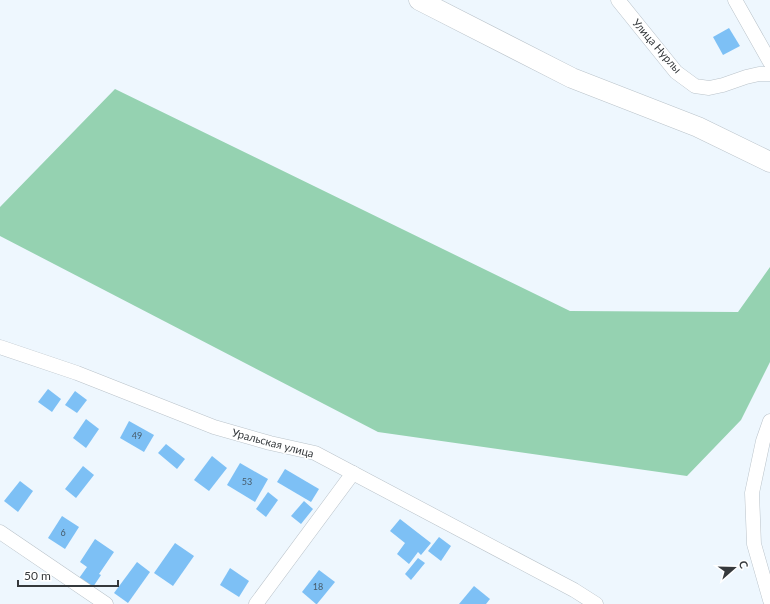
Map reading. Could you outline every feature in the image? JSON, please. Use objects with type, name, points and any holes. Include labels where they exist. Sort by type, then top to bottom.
[{"type":"main road","points":[[419,0],[572,78],[698,127],[770,162]]},
{"type":"street","name":"Улица Нурлы","points":[[618,0],[676,72],[695,86],[709,88],[759,74],[770,74]]},
{"type":"street","points":[[735,0],[770,62]]},
{"type":"street","name":"Уральская улица","points":[[0,347],[77,373],[214,426],[270,443],[315,453],[574,590],[596,604]]},
{"type":"street","points":[[770,421],[763,442],[752,493],[754,544],[770,600]]},
{"type":"street","points":[[256,604],[353,473]]},
{"type":"street","points":[[0,532],[106,604]]},
{"type":"green space","points":[[115,89],[570,311],[738,312],[770,267],[770,362],[741,420],[687,476],[378,432],[0,236],[0,207]]},
{"type":"building","points":[[729,28],[740,46],[723,55],[713,37]]},
{"type":"building","points":[[48,389],[61,399],[52,412],[38,402]]},
{"type":"building","points":[[75,391],[87,400],[77,413],[65,405]]},
{"type":"building","points":[[86,419],[99,429],[86,448],[73,438]]},
{"type":"building","points":[[129,421],[154,435],[144,452],[120,438]]},
{"type":"building","points":[[166,444],[185,459],[177,469],[158,453]]},
{"type":"building","points":[[212,456],[227,468],[209,491],[194,480]]},
{"type":"building","points":[[240,463],[268,479],[255,502],[227,485]]},
{"type":"building","points":[[83,466],[94,475],[76,498],[65,489]]},
{"type":"building","points":[[285,469],[319,489],[311,502],[277,482]]},
{"type":"building","points":[[20,481],[33,491],[18,512],[4,501]]},
{"type":"building","points":[[268,492],[278,500],[266,517],[256,509]]},
{"type":"building","points":[[304,501],[313,509],[301,524],[291,516]]},
{"type":"building","points":[[62,516],[79,527],[65,549],[48,538]]},
{"type":"building","points":[[400,519],[431,543],[421,555],[418,552],[409,564],[397,554],[405,543],[390,531]]},
{"type":"building","points":[[439,537],[451,546],[441,561],[428,551]]},
{"type":"building","points":[[95,539],[114,552],[99,574],[101,575],[91,590],[77,581],[87,567],[80,562]]},
{"type":"building","points":[[175,543],[194,556],[173,586],[154,573]]},
{"type":"building","points":[[418,558],[425,563],[411,580],[405,574]]},
{"type":"building","points":[[137,562],[150,572],[128,603],[114,593]]},
{"type":"building","points":[[230,568],[249,581],[239,597],[220,585]]},
{"type":"building","points":[[319,570],[335,582],[316,604],[302,592]]},
{"type":"building","points":[[474,586],[490,599],[486,604],[459,604]]}]
